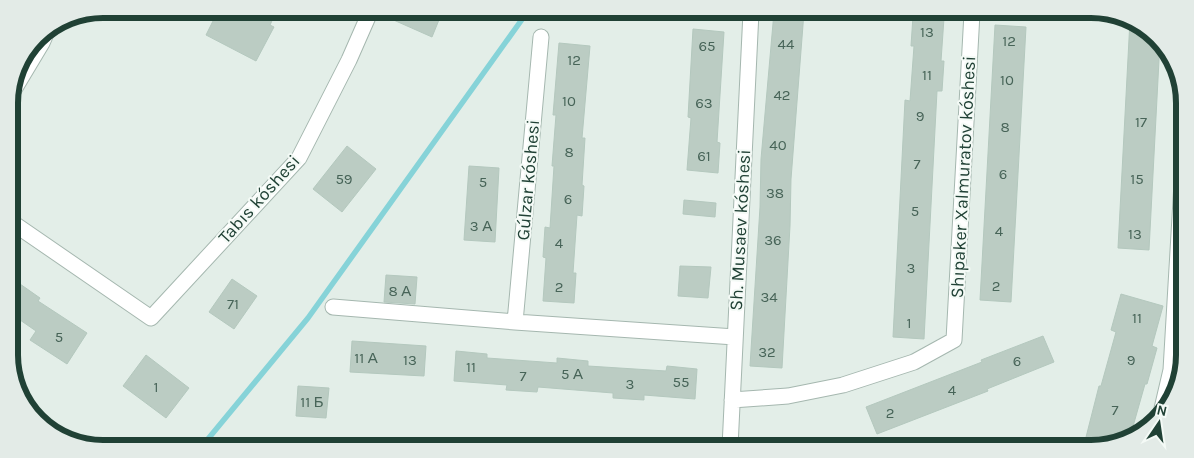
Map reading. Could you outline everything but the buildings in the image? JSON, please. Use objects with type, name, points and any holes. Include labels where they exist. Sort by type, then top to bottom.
[{"type":"street","name":"Tabıs kóshesi","points":[[18,227],[151,318],[299,158],[349,60],[367,18]]},
{"type":"street","name":"Sh. Musaev kóshesi","points":[[730,440],[750,18]]},
{"type":"street","name":"Shıpaker Xalmuratov kóshesi","points":[[732,400],[788,396],[843,385],[914,362],[954,340],[972,18]]},
{"type":"street","name":"Gúlzar kóshesi","points":[[515,322],[541,37]]},
{"type":"street","points":[[20,79],[42,42]]},
{"type":"street","points":[[332,307],[735,338]]},
{"type":"waterway","points":[[207,440],[308,318],[523,18]]}]
